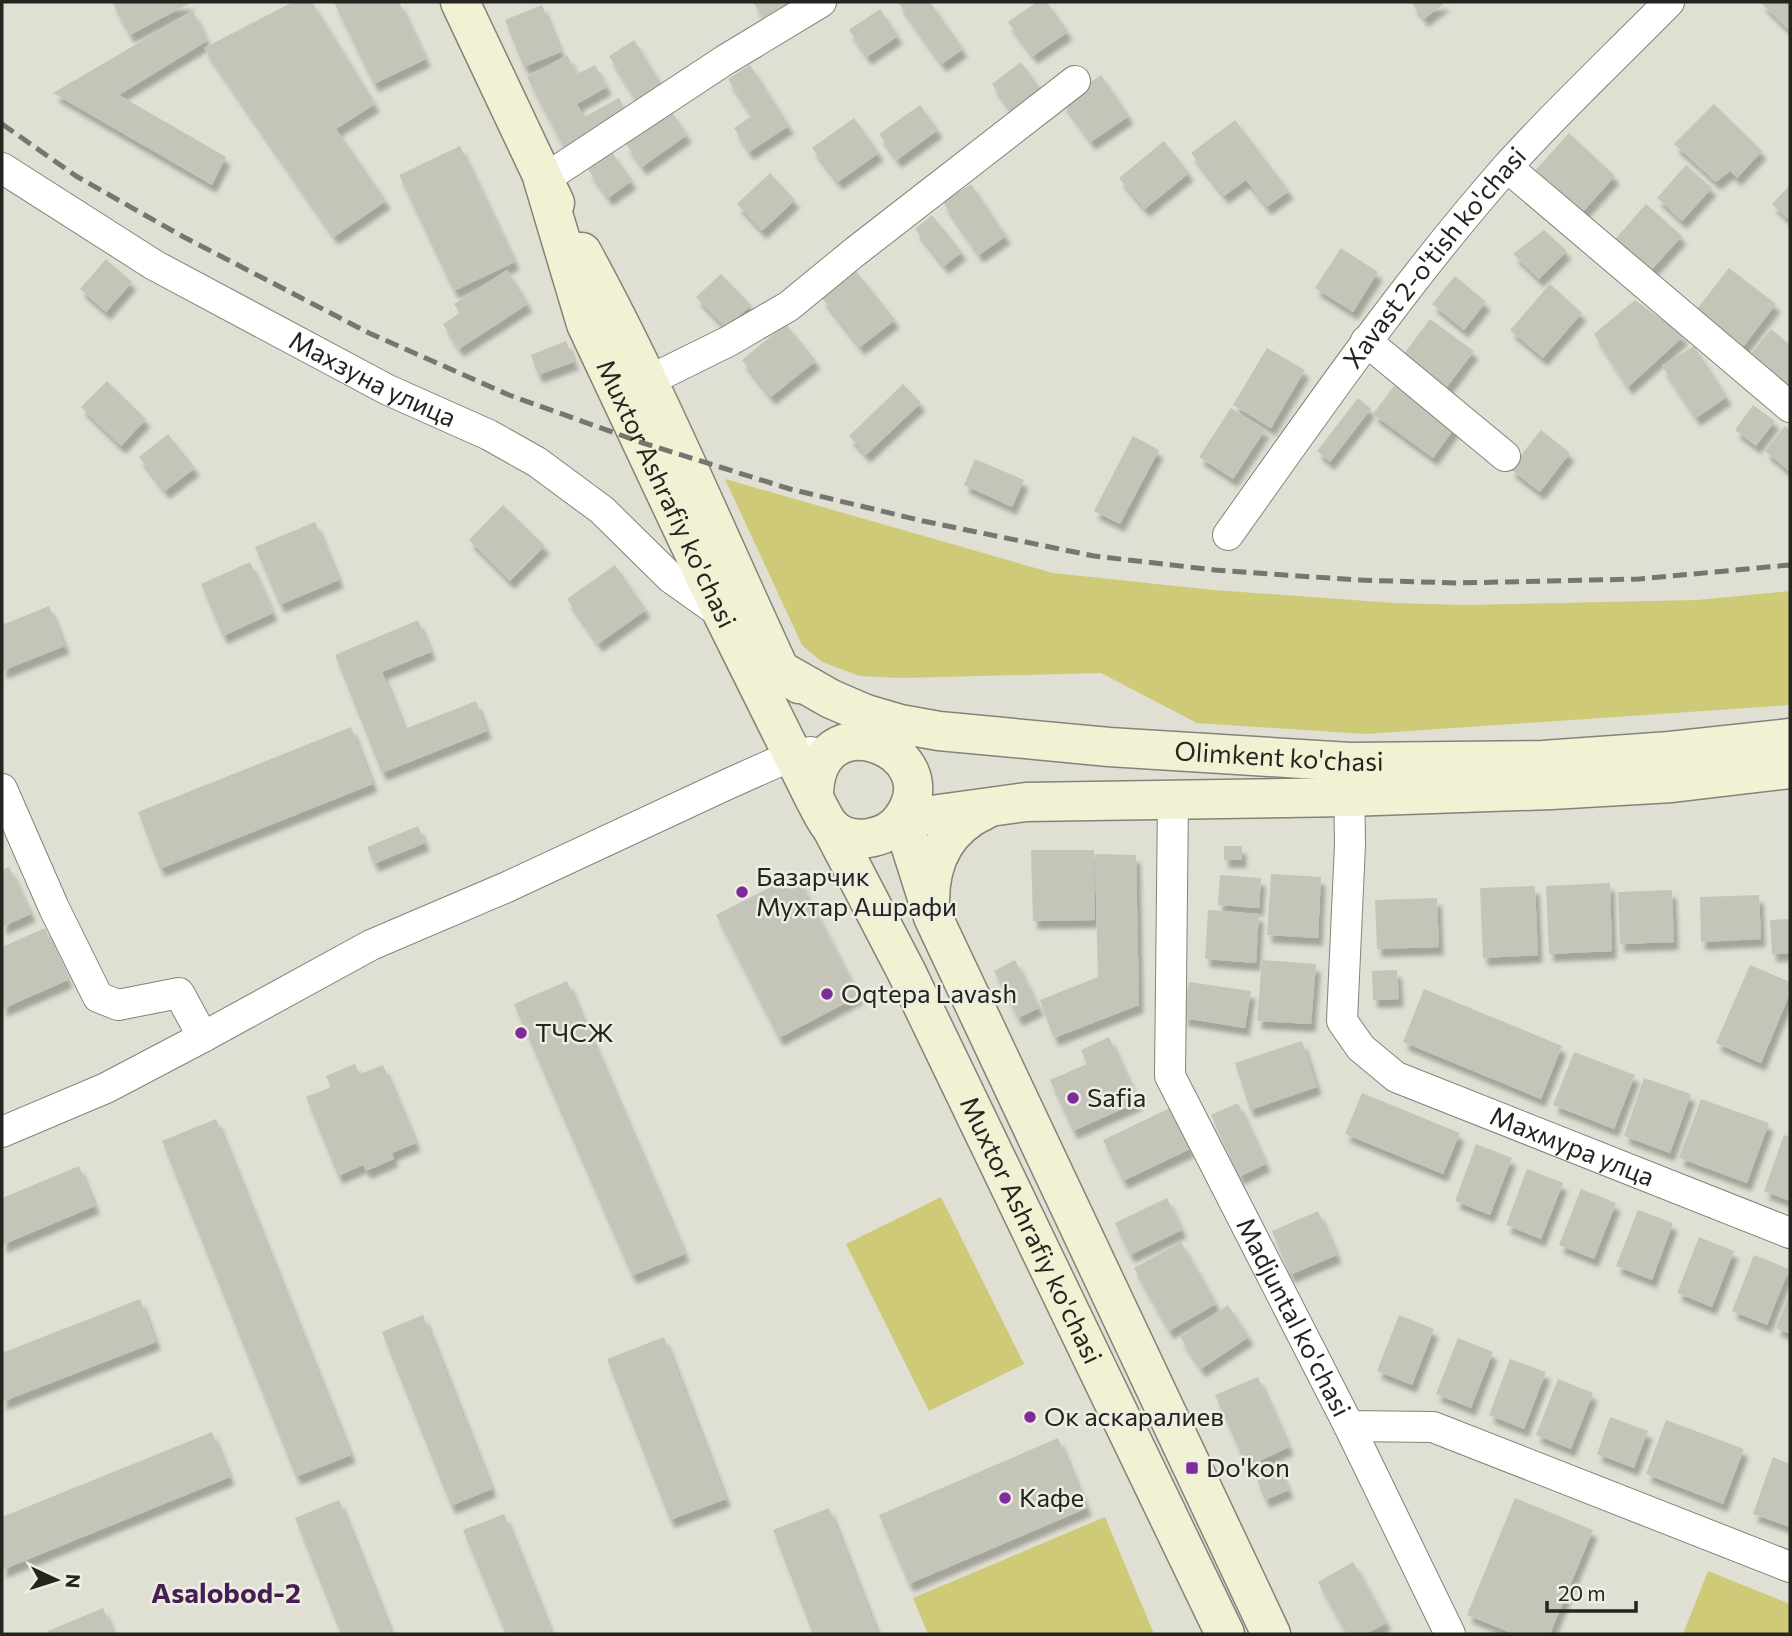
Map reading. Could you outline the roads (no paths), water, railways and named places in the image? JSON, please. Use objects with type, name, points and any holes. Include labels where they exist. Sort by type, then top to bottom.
[{"type":"main road","name":"Muxtor Ashrafiy ko'chasi","points":[[460,2],[542,180],[617,316],[780,670],[857,743]]},
{"type":"main road","name":"Muxtor Ashrafiy ko'chasi","points":[[542,180],[586,324],[723,615],[918,995],[1225,1634]]},
{"type":"main road","name":"Olimkent ko'chasi","points":[[780,670],[831,699],[866,714],[939,732],[1109,747],[1349,779],[1550,790],[1672,783],[1790,769]]},
{"type":"main road","points":[[857,743],[888,748],[901,758],[909,772],[912,788],[910,805],[891,831],[877,837],[861,839],[846,836],[823,813],[814,781],[818,769],[828,755],[857,743],[939,732]]},
{"type":"main road","name":"Olimkent ko'chasi","points":[[902,819],[986,810],[1026,802],[1173,799],[1349,779],[1790,738]]},
{"type":"main road","name":"Muxtor Ashrafiy ko'chasi","points":[[933,917],[931,882],[939,851],[957,827],[986,810]]},
{"type":"main road","name":"Muxtor Ashrafiy ko'chasi","points":[[902,819],[933,917],[1271,1634]]},
{"type":"street","points":[[542,180],[725,60],[821,2]]},
{"type":"street","name":"Xavast 2-o'tish ko'chasi","points":[[1228,535],[1366,341],[1432,256],[1507,167],[1669,2]]},
{"type":"street","points":[[648,382],[729,341],[789,306],[1075,81]]},
{"type":"street","points":[[1507,167],[1790,407]]},
{"type":"street","name":"Махзуна улица","points":[[2,168],[154,265],[388,390],[489,435],[537,462],[602,510],[671,578],[723,615]]},
{"type":"street","points":[[1366,341],[1505,456]]},
{"type":"street","points":[[2,1132],[106,1088],[203,1038],[370,945],[507,887],[793,755],[857,743]]},
{"type":"street","name":"Махмура улца","points":[[1349,779],[1350,844],[1342,1021],[1361,1048],[1396,1077],[1790,1233]]},
{"type":"street","points":[[2,789],[54,908],[98,997],[118,1005],[179,993],[203,1038]]},
{"type":"street","name":"Madjuntal ko'chasi","points":[[1173,799],[1170,1076],[1349,1426],[1433,1427],[1790,1567]]},
{"type":"street","points":[[1349,1426],[1450,1634]]},
{"type":"railway","points":[[2,124],[76,176],[180,235],[369,333],[509,395],[640,442],[790,489],[923,521],[1094,556],[1215,570],[1357,580],[1457,583],[1639,579],[1790,565]]},
{"type":"place","name":"Базарчик Мухтар Ашрафи","points":[[742,892]]},
{"type":"place","name":"Oqtepa Lavash","points":[[827,994]]},
{"type":"place","name":"ТЧСЖ","points":[[521,1033]]},
{"type":"place","name":"Safia","points":[[1073,1098]]},
{"type":"place","name":"Ок аскаралиев","points":[[1030,1417]]},
{"type":"place","name":"Do'kon","points":[[1192,1468]]},
{"type":"place","name":"Кафе","points":[[1005,1498]]},
{"type":"district","name":"Asalobod-2","points":[[226,1593]]}]
